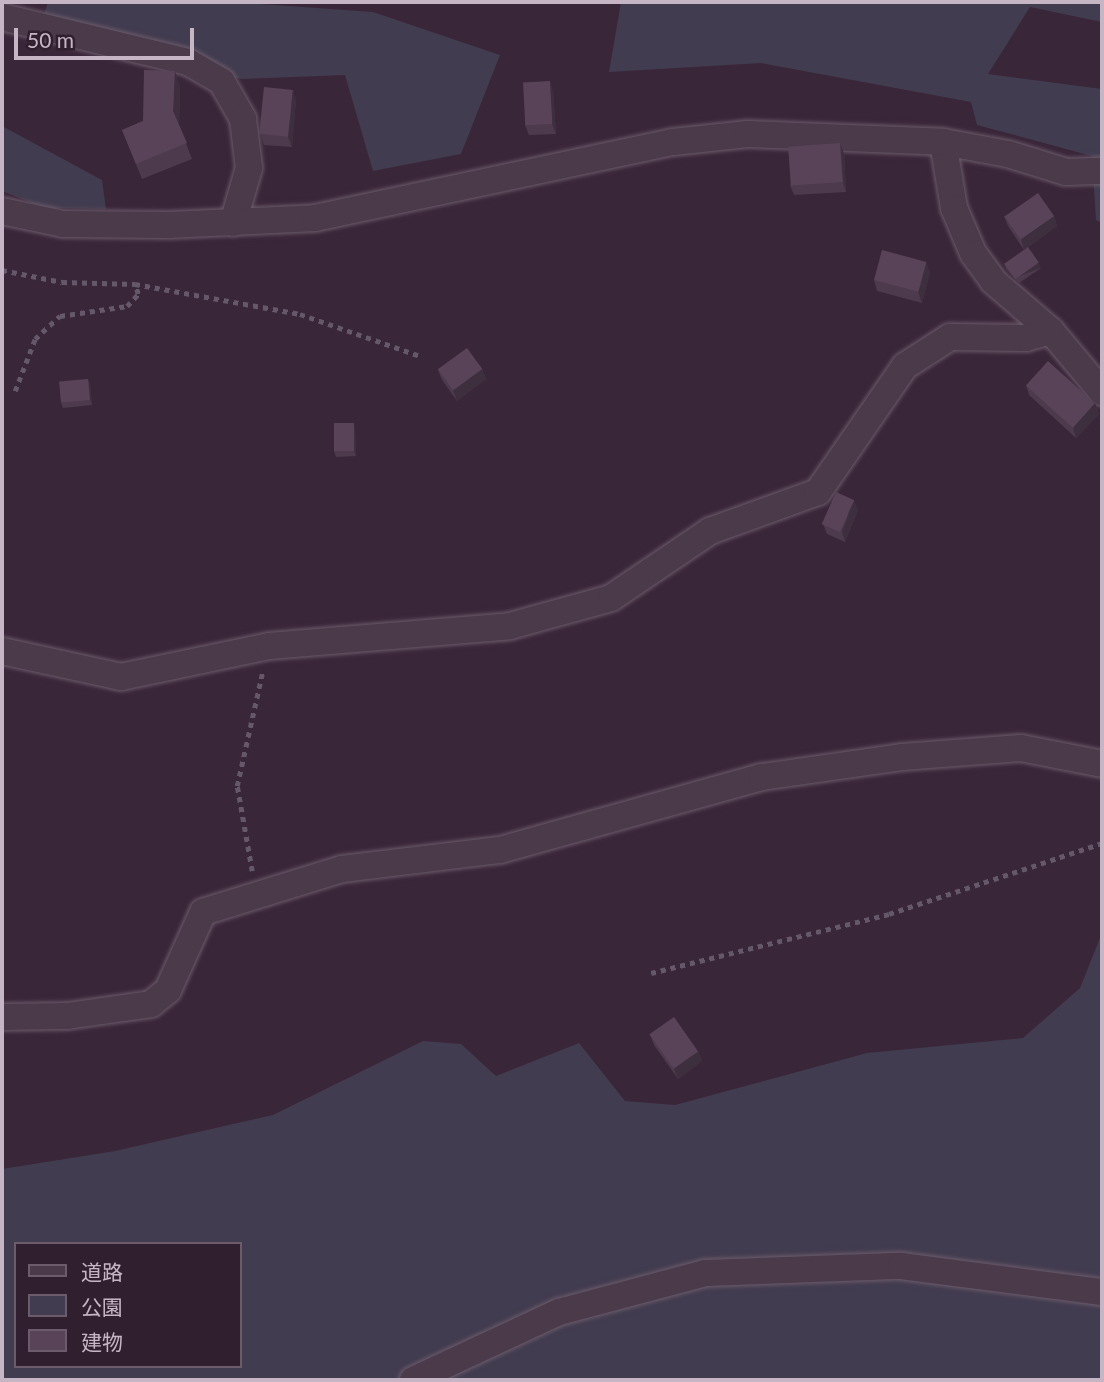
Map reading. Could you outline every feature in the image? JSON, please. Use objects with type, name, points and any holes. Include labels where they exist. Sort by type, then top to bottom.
[{"type":"street","points":[[2,17],[188,62],[222,82],[243,119],[248,168],[233,223]]},
{"type":"street","points":[[2,211],[63,224],[233,223],[315,218],[673,142],[748,134],[822,133],[943,142],[1008,154],[1066,172],[1102,171]]},
{"type":"street","points":[[943,142],[954,208],[973,253],[993,281],[1051,331],[1102,393]]},
{"type":"street","points":[[2,651],[121,677],[269,646],[510,626],[611,598],[710,531],[818,492],[905,366],[950,337],[1026,338],[1051,331]]},
{"type":"street","points":[[2,1017],[67,1016],[151,1004],[168,990],[203,912],[342,869],[500,850],[762,777],[902,757],[1021,748],[1102,764]]},
{"type":"street","points":[[413,1380],[559,1312],[706,1273],[901,1266],[1102,1292]]},
{"type":"path","points":[[2,270],[62,282],[135,284],[300,314],[419,356]]},
{"type":"path","points":[[15,391],[35,340],[60,316],[127,306],[138,294],[135,284]]},
{"type":"path","points":[[256,896],[237,786],[269,646]]},
{"type":"path","points":[[651,973],[889,914],[1102,843]]},
{"type":"green space","points":[[48,2],[231,2],[373,12],[500,55],[461,154],[373,171],[345,75],[242,79],[37,37]]},
{"type":"green space","points":[[621,2],[1102,2],[1102,22],[1030,7],[988,74],[1102,89],[1102,223],[1096,220],[1092,156],[977,125],[971,102],[761,63],[609,72]]},
{"type":"green space","points":[[2,126],[102,180],[106,209],[45,208],[2,191]]},
{"type":"green space","points":[[1102,933],[1102,1380],[2,1380],[2,1169],[115,1151],[273,1115],[423,1041],[461,1044],[496,1076],[579,1043],[625,1101],[675,1105],[867,1053],[1023,1038],[1080,988]]},
{"type":"building","points":[[144,70],[175,71],[173,111],[187,143],[136,164],[122,130],[143,121]]},
{"type":"building","points":[[550,81],[552,124],[525,125],[523,82]]},
{"type":"building","points":[[264,87],[293,90],[288,137],[259,134]]},
{"type":"building","points":[[840,143],[843,182],[791,186],[788,147]]},
{"type":"building","points":[[1038,193],[1054,216],[1020,239],[1004,217]]},
{"type":"building","points":[[1028,247],[1039,263],[1015,279],[1004,264]]},
{"type":"building","points":[[882,250],[926,262],[918,292],[874,280]]},
{"type":"building","points":[[467,348],[482,369],[453,390],[438,369]]},
{"type":"building","points":[[1048,361],[1095,403],[1073,428],[1026,386]]},
{"type":"building","points":[[88,379],[90,400],[61,402],[59,382]]},
{"type":"building","points":[[334,423],[354,423],[354,451],[334,451]]},
{"type":"building","points":[[836,492],[854,500],[840,532],[822,524]]},
{"type":"building","points":[[674,1017],[698,1051],[674,1069],[649,1034]]}]
